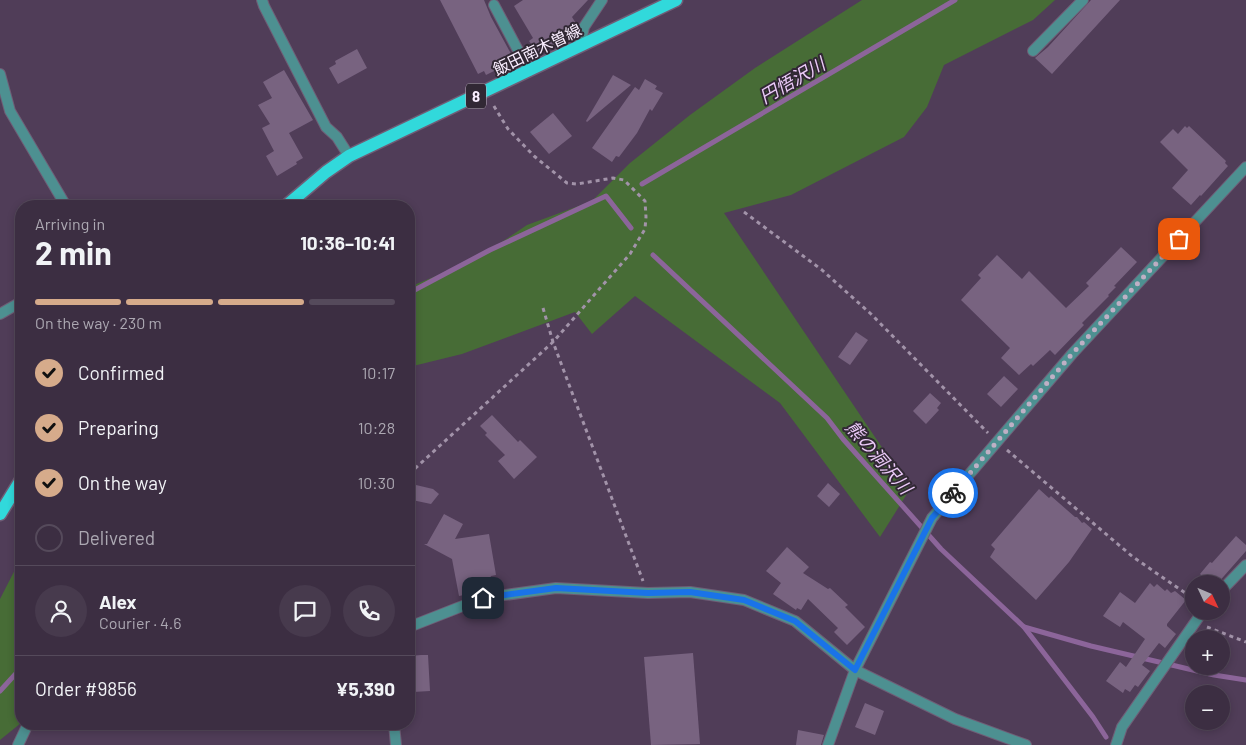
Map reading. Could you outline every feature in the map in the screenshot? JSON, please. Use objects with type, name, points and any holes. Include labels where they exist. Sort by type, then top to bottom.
[{"type":"main road","name":"飯田南木曽線","points":[[293,200],[326,172],[349,156],[676,0]]},
{"type":"main road","points":[[0,514],[15,490]]},
{"type":"street","points":[[262,0],[326,127],[336,136],[349,156]]},
{"type":"street","points":[[580,46],[584,27],[602,0]]},
{"type":"street","points":[[1032,51],[1084,0]]},
{"type":"street","points":[[494,5],[529,71]]},
{"type":"street","points":[[0,74],[10,111],[62,200]]},
{"type":"street","points":[[828,745],[855,670],[932,518],[1072,354],[1246,167]]},
{"type":"street","points":[[0,314],[15,305]]},
{"type":"street","points":[[1230,582],[1246,565]]},
{"type":"street","points":[[415,625],[483,598],[556,588],[648,593],[690,592],[744,600],[795,621],[855,670],[955,719],[1026,745]]},
{"type":"street","points":[[1116,745],[1122,727],[1197,620]]},
{"type":"street","points":[[18,745],[25,730]]},
{"type":"street","points":[[395,730],[396,745]]},
{"type":"path","points":[[415,468],[553,342],[630,254],[645,229],[645,201],[624,180],[613,178],[576,184],[567,183],[534,156],[508,129],[485,92]]},
{"type":"path","points":[[744,212],[822,270],[871,314],[997,442],[1132,557],[1185,593]]},
{"type":"path","points":[[544,308],[553,342],[648,593]]},
{"type":"path","points":[[1208,628],[1246,642]]},
{"type":"green space","points":[[862,0],[1055,0],[1033,20],[944,65],[927,107],[904,137],[791,195],[724,213],[910,489],[880,537],[780,403],[635,296],[592,334],[575,312],[462,354],[415,366],[415,285],[475,260],[527,225],[592,201],[630,163],[690,115],[755,68]]},
{"type":"green space","points":[[15,570],[15,728],[0,740],[0,599]]},
{"type":"building","points":[[440,0],[484,0],[516,63],[486,75],[484,71],[478,74]]},
{"type":"building","points":[[523,0],[588,0],[572,17],[577,25],[560,43],[539,54],[529,41],[533,38],[514,6]]},
{"type":"building","points":[[1091,0],[1120,0],[1052,74],[1035,58],[1048,47]]},
{"type":"building","points":[[357,49],[367,68],[338,84],[329,68],[336,64],[335,61]]},
{"type":"building","points":[[284,70],[313,120],[289,133],[303,158],[296,162],[297,164],[277,176],[266,156],[274,151],[262,128],[270,124],[258,105],[272,98],[263,82]]},
{"type":"building","points":[[613,75],[631,85],[587,122],[586,121]]},
{"type":"building","points":[[645,79],[657,86],[655,89],[663,93],[652,111],[650,109],[637,133],[619,157],[616,156],[612,162],[592,148],[635,87],[639,90]]},
{"type":"building","points":[[553,113],[572,136],[549,154],[530,132]]},
{"type":"building","points":[[1185,126],[1187,128],[1189,126],[1226,161],[1225,163],[1228,166],[1191,205],[1172,188],[1188,170],[1160,142],[1173,129],[1178,134]]},
{"type":"building","points":[[1121,247],[1137,262],[1114,286],[1116,287],[1109,296],[1082,323],[1084,325],[1055,355],[1050,350],[1033,366],[1031,364],[1019,375],[1001,358],[1010,348],[961,300],[981,278],[978,275],[997,255],[1022,279],[1029,271],[1066,308],[1089,286],[1086,283]]},
{"type":"building","points":[[856,332],[868,340],[850,365],[838,357]]},
{"type":"building","points":[[1004,376],[1018,389],[1001,407],[987,394]]},
{"type":"building","points":[[930,393],[941,403],[937,408],[939,410],[926,424],[913,411]]},
{"type":"building","points":[[492,415],[518,442],[520,440],[537,457],[514,479],[498,461],[505,455],[485,435],[487,433],[480,426]]},
{"type":"building","points":[[828,483],[840,494],[829,507],[817,496]]},
{"type":"building","points":[[416,485],[433,489],[439,494],[431,504],[415,501]]},
{"type":"building","points":[[1039,489],[1049,498],[1051,496],[1082,523],[1084,522],[1092,529],[1069,562],[1036,600],[990,557],[995,549],[991,545]]},
{"type":"building","points":[[444,514],[463,524],[455,539],[489,534],[496,575],[491,576],[484,591],[459,596],[452,559],[424,544],[427,544]]},
{"type":"building","points":[[1236,536],[1246,545],[1246,551],[1225,575],[1200,574],[1210,562],[1212,563]]},
{"type":"building","points":[[787,547],[809,567],[803,573],[828,589],[830,588],[848,605],[845,607],[865,627],[847,645],[834,632],[838,628],[808,599],[801,610],[797,608],[796,610],[773,594],[781,583],[766,571]]},
{"type":"building","points":[[1150,583],[1154,587],[1157,584],[1165,591],[1167,589],[1171,593],[1175,591],[1185,599],[1167,624],[1176,634],[1165,648],[1159,643],[1142,665],[1150,671],[1138,687],[1135,685],[1130,692],[1125,689],[1123,693],[1106,681],[1120,662],[1126,667],[1145,639],[1123,622],[1120,627],[1103,616],[1120,592],[1135,603]]},
{"type":"building","points":[[693,653],[700,744],[651,745],[644,657]]},
{"type":"building","points":[[428,655],[430,691],[415,692],[415,656]]},
{"type":"building","points":[[865,703],[884,711],[875,735],[855,727]]},
{"type":"building","points":[[798,730],[824,735],[821,745],[796,745]]},
{"type":"waterway","name":"円悟沢川","points":[[642,184],[955,0]]},
{"type":"waterway","name":"円悟沢川","points":[[415,290],[490,250],[606,196],[631,228]]},
{"type":"waterway","name":"熊の洞沢川","points":[[653,255],[827,418],[843,439],[941,549],[1024,627],[1091,646],[1214,675],[1246,680]]},
{"type":"waterway","points":[[1024,627],[1093,717],[1106,737]]},
{"type":"waterway","name":"円悟沢川","points":[[0,691],[15,675]]},
{"type":"way so far","points":[[953,493],[1072,354],[1179,239]]},
{"type":"route","points":[[483,598],[556,588],[648,593],[690,592],[744,600],[795,621],[855,670],[932,518],[953,493]]}]
